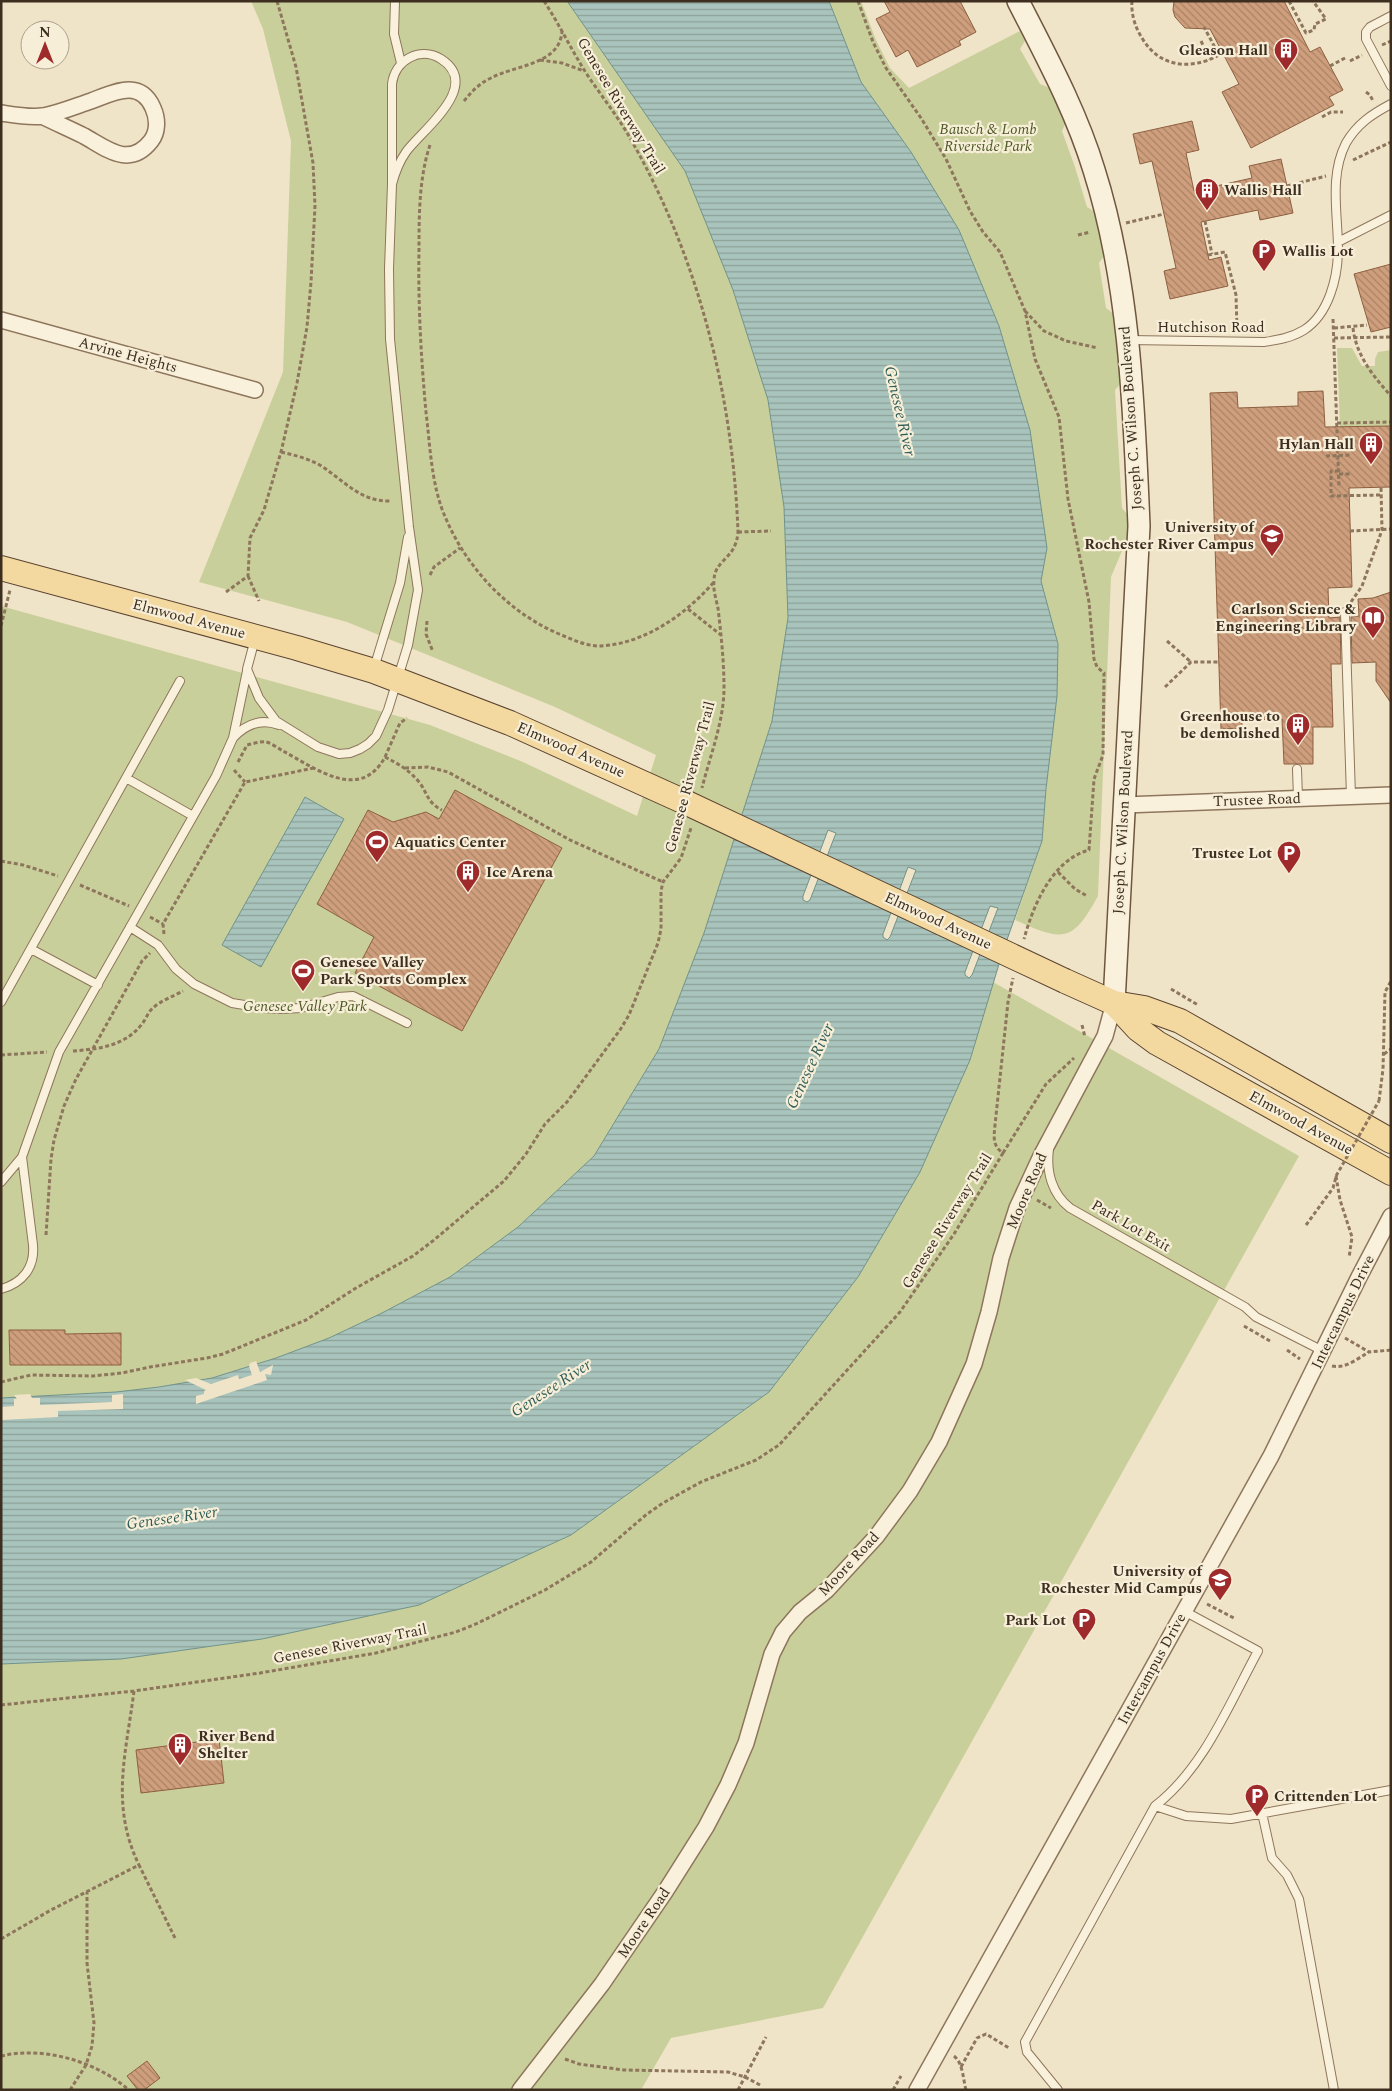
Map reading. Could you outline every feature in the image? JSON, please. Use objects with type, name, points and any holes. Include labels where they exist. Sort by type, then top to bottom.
[{"type":"main road","name":"Elmwood Avenue","points":[[8,570],[374,671],[694,797],[1066,981],[1114,1003],[1144,1008],[1180,1021],[1391,1141]]},
{"type":"main road","name":"Elmwood Avenue","points":[[1114,1003],[1127,1019],[1157,1043],[1391,1173]]},
{"type":"street","name":"Joseph C. Wilson Boulevard","points":[[1018,1],[1056,77],[1094,170],[1116,260],[1127,340],[1136,448],[1139,526],[1114,1003]]},
{"type":"street","points":[[1,113],[42,116],[82,104],[113,91],[124,89],[135,91],[149,101],[155,111],[157,122],[153,138],[146,147],[132,154],[121,155],[111,152],[42,116]]},
{"type":"street","name":"Arvine Heights","points":[[1,320],[255,390]]},
{"type":"street","name":"Trustee Road","points":[[1124,805],[1391,795]]},
{"type":"street","name":"Moore Road","points":[[520,2090],[602,1984],[692,1850],[717,1807],[746,1743],[772,1654],[783,1632],[800,1612],[827,1590],[876,1537],[910,1491],[940,1442],[974,1364],[1017,1208],[1051,1137],[1105,1036],[1114,1003]]},
{"type":"street","name":"Intercampus Drive","points":[[917,2090],[1326,1358],[1359,1277],[1391,1216]]},
{"type":"lane","points":[[395,1],[394,34],[401,63]]},
{"type":"lane","points":[[1391,16],[1370,27],[1366,32],[1366,38],[1391,86]]},
{"type":"lane","points":[[233,738],[244,728],[257,722],[272,723],[328,751],[344,754],[360,749],[368,744],[382,725],[408,645],[418,590],[409,528],[390,339],[389,246],[392,184],[392,84],[395,73],[401,63],[416,55],[427,54],[437,57],[446,63],[453,73],[455,90],[449,104],[406,153],[392,184]]},
{"type":"lane","name":"Hutchison Road","points":[[1127,340],[1264,342],[1285,338],[1304,330],[1315,320],[1328,301],[1334,280],[1338,242],[1336,190],[1339,161],[1355,129],[1368,116],[1391,104]]},
{"type":"lane","points":[[1338,242],[1391,216]]},
{"type":"lane","points":[[374,671],[400,583],[409,528]]},
{"type":"lane","points":[[1345,612],[1351,796]]},
{"type":"lane","points":[[1,1182],[22,1157],[60,1052],[216,776],[233,738],[247,669],[256,637]]},
{"type":"lane","points":[[247,669],[267,711],[285,728]]},
{"type":"lane","points":[[1,1002],[180,681]]},
{"type":"lane","points":[[1297,769],[1298,798]]},
{"type":"lane","points":[[126,778],[194,816]]},
{"type":"lane","points":[[130,927],[158,945],[176,969],[194,984],[232,1003],[263,1008],[300,1008],[338,997],[353,996],[407,1024]]},
{"type":"lane","points":[[31,949],[98,985]]},
{"type":"lane","name":"Park Lot Exit","points":[[1051,1137],[1048,1163],[1050,1175],[1055,1190],[1063,1202],[1245,1307],[1256,1317],[1326,1358]]},
{"type":"lane","points":[[1,1289],[14,1284],[24,1276],[33,1259],[33,1245],[22,1157]]},
{"type":"lane","points":[[1058,2090],[1027,2052],[1025,2042],[1155,1806],[1171,1794],[1202,1754],[1258,1651],[1184,1611]]},
{"type":"lane","points":[[1155,1806],[1186,1816],[1231,1819],[1391,1790]]},
{"type":"lane","points":[[1262,1813],[1272,1858],[1287,1875],[1299,1899],[1334,2090]]},
{"type":"path","points":[[259,601],[248,576],[250,538],[264,510],[281,452],[308,327],[315,185],[301,92],[277,1]]},
{"type":"path","name":"Genesee Riverway Trail","points":[[544,1],[563,30],[586,72],[616,114],[646,167],[668,215],[698,292],[715,353],[727,415],[732,454],[738,532],[737,544],[732,553],[719,565],[715,572],[714,583],[724,675],[722,705],[694,797]]},
{"type":"path","points":[[858,1],[873,42],[886,68],[921,118],[946,160],[974,218],[1000,252],[1025,311],[1035,359],[1059,417],[1068,499],[1089,602],[1094,659],[1097,667],[1104,673],[1103,755],[1094,779],[1089,850],[1079,854],[1045,886],[1034,907],[1022,947]]},
{"type":"path","points":[[1132,1],[1137,29],[1146,45],[1155,55],[1166,62],[1181,65],[1195,64],[1210,60],[1219,55],[1204,27]]},
{"type":"path","points":[[1289,1],[1306,33],[1314,30],[1315,24],[1326,19],[1313,1]]},
{"type":"path","points":[[462,103],[473,90],[491,77],[539,60],[555,50],[560,44],[563,30]]},
{"type":"path","points":[[1201,41],[1210,60]]},
{"type":"path","points":[[1350,61],[1362,55]]},
{"type":"path","points":[[1330,66],[1347,57]]},
{"type":"path","points":[[539,60],[562,63],[586,72]]},
{"type":"path","points":[[1322,117],[1332,112],[1343,112]]},
{"type":"path","points":[[435,136],[426,156],[420,203],[418,273],[421,361],[434,483],[442,508],[460,548],[488,582],[519,612],[544,628],[580,643],[599,646],[620,642],[656,628],[688,609],[714,583]]},
{"type":"path","points":[[1348,164],[1391,142]]},
{"type":"path","points":[[1287,186],[1328,176]]},
{"type":"path","points":[[1119,224],[1164,214]]},
{"type":"path","points":[[1205,222],[1210,255],[1225,252],[1236,295],[1237,330]]},
{"type":"path","points":[[1078,234],[1098,230]]},
{"type":"path","points":[[1025,311],[1044,330],[1066,341],[1098,348]]},
{"type":"path","points":[[1332,311],[1339,488]]},
{"type":"path","points":[[1334,328],[1353,328],[1367,325]]},
{"type":"path","points":[[1353,328],[1354,338],[1366,364],[1391,396]]},
{"type":"path","points":[[1334,338],[1391,337]]},
{"type":"path","points":[[1337,423],[1391,422]]},
{"type":"path","points":[[281,452],[306,458],[318,464],[368,498],[390,501]]},
{"type":"path","points":[[1326,456],[1352,456]]},
{"type":"path","points":[[1352,474],[1331,471],[1332,496],[1381,495]]},
{"type":"path","points":[[1345,612],[1362,586],[1382,530],[1381,487]]},
{"type":"path","points":[[1350,531],[1391,529]]},
{"type":"path","points":[[738,532],[771,530]]},
{"type":"path","points":[[429,580],[430,573],[434,567],[460,548]]},
{"type":"path","points":[[1,626],[8,570]]},
{"type":"path","points":[[226,592],[248,576]]},
{"type":"path","points":[[688,609],[721,635]]},
{"type":"path","points":[[427,616],[426,634],[432,652]]},
{"type":"path","points":[[1167,642],[1191,662],[1219,662]]},
{"type":"path","points":[[1165,687],[1191,662]]},
{"type":"path","points":[[245,782],[233,771],[247,745],[265,742],[314,768],[339,778],[356,780],[373,773],[385,757],[400,723],[406,718]]},
{"type":"path","points":[[385,757],[405,768],[420,783],[432,805],[442,810]]},
{"type":"path","points":[[1,1382],[31,1375],[93,1376],[122,1373],[207,1358],[223,1354],[306,1320],[356,1288],[392,1269],[434,1240],[504,1181],[526,1154],[545,1124],[567,1102],[620,1030],[635,1001],[658,943],[661,929],[661,891],[663,882],[570,840],[448,772],[428,767],[405,768]]},
{"type":"path","points":[[46,1240],[49,1178],[54,1140],[70,1092],[142,961],[165,939],[163,924],[245,782],[314,768]]},
{"type":"path","name":"Genesee Riverway Trail","points":[[663,882],[681,858],[691,828]]},
{"type":"path","points":[[1,861],[39,870],[70,881],[112,898],[163,924]]},
{"type":"path","points":[[1058,872],[1075,889],[1087,896]]},
{"type":"path","name":"Genesee Riverway Trail","points":[[1,1705],[134,1691],[334,1661],[403,1647],[456,1632],[502,1612],[570,1576],[611,1547],[647,1514],[681,1492],[768,1454],[790,1434],[900,1312],[954,1234],[1003,1153],[994,1142],[995,1125],[1008,1002],[1015,973]]},
{"type":"path","points":[[1306,1225],[1333,1188],[1336,1176],[1379,1101],[1385,992],[1391,981]]},
{"type":"path","points":[[1,1054],[92,1050],[109,1046],[128,1038],[143,1024],[152,1008],[194,984]]},
{"type":"path","points":[[1082,1025],[1085,1035],[1084,1041]]},
{"type":"path","points":[[1383,1055],[1391,1049]]},
{"type":"path","points":[[1003,1153],[1046,1084],[1076,1056]]},
{"type":"path","points":[[1336,1176],[1340,1200],[1352,1237],[1350,1256],[1346,1265]]},
{"type":"path","points":[[1244,1326],[1270,1341]]},
{"type":"path","points":[[1342,1336],[1369,1352]]},
{"type":"path","points":[[1287,1350],[1300,1359]]},
{"type":"path","points":[[1326,1358],[1338,1367],[1346,1365],[1369,1352],[1391,1350]]},
{"type":"path","points":[[1204,1602],[1234,1618]]},
{"type":"path","points":[[134,1691],[121,1797],[125,1830],[130,1846],[174,1938]]},
{"type":"path","points":[[1,1939],[87,1891],[139,1865]]},
{"type":"path","points":[[70,2090],[86,2065],[92,2046],[94,2023],[87,1963],[87,1891]]},
{"type":"path","points":[[961,2067],[977,2038],[986,2034],[1009,2048]]},
{"type":"path","points":[[738,2090],[766,2037]]},
{"type":"path","points":[[552,2050],[570,2061],[609,2069],[728,2072],[745,2077],[762,2086]]},
{"type":"path","points":[[950,2052],[958,2058],[966,2090]]},
{"type":"path","points":[[1,2056],[27,2053],[43,2054],[86,2065],[110,2075],[129,2090]]},
{"type":"path","points":[[893,2090],[901,2076]]},
{"type":"green space","name":"Genesee Valley Park","points":[[251,1],[567,1],[685,171],[733,290],[768,400],[784,507],[788,618],[772,721],[704,933],[659,1049],[594,1156],[518,1227],[450,1277],[382,1313],[329,1338],[276,1358],[212,1378],[159,1387],[116,1392],[1,1398],[1,606],[430,725],[523,762],[637,816],[656,755],[555,707],[347,622],[199,582],[283,372],[291,141],[263,29]]},
{"type":"green space","name":"Bausch & Lomb Riverside Park","points":[[829,1],[861,1],[876,40],[890,68],[909,88],[1020,31],[1025,41],[1020,49],[1040,84],[1050,88],[1066,122],[1062,131],[1087,207],[1095,212],[1104,256],[1099,263],[1106,308],[1113,313],[1121,383],[1115,390],[1122,508],[1128,515],[1127,539],[1111,577],[1098,896],[1081,923],[1073,930],[1064,934],[1044,932],[1015,920],[1042,841],[1058,644],[1041,581],[1047,548],[911,152],[861,82]]},
{"type":"green space","points":[[1337,348],[1352,348],[1362,366],[1375,366],[1378,352],[1391,350],[1391,426],[1340,427]]},
{"type":"green space","points":[[993,982],[1299,1156],[823,2008],[671,2038],[641,2090],[1,2090],[1,1664],[121,1659],[262,1639],[419,1605],[571,1535],[769,1392],[858,1277],[920,1172],[970,1060]]},
{"type":"water","name":"Genesee River","points":[[567,1],[829,1],[861,82],[911,152],[959,230],[999,326],[1030,430],[1047,548],[1041,581],[1058,644],[1057,696],[1042,841],[1003,951],[970,1060],[920,1172],[858,1277],[769,1392],[571,1535],[419,1605],[262,1639],[121,1659],[1,1664],[1,1398],[116,1392],[212,1378],[276,1358],[329,1338],[382,1313],[450,1277],[518,1227],[594,1156],[659,1049],[704,933],[772,721],[788,618],[784,507],[768,400],[733,290],[685,171]],"holes":[[[828,830],[836,833],[810,900],[807,902],[803,900],[803,896]],[[908,867],[916,870],[890,937],[887,940],[883,937]],[[990,906],[998,908],[972,975],[969,978],[965,975]]]},
{"type":"water","points":[[305,797],[344,819],[261,967],[222,945]]},
{"type":"pier","points":[[256,1361],[260,1372],[273,1365],[271,1375],[265,1374],[267,1380],[196,1404],[196,1396],[204,1394],[206,1390],[185,1380],[196,1378],[211,1384],[238,1375],[239,1379],[252,1375],[249,1366],[250,1363]]},
{"type":"pier","points":[[30,1394],[32,1398],[40,1398],[40,1405],[112,1402],[112,1395],[123,1394],[123,1409],[58,1411],[58,1417],[2,1420],[1,1407],[14,1406],[14,1399],[17,1399],[14,1395]]},
{"type":"building","points":[[884,1],[960,1],[976,32],[959,41],[961,45],[917,67],[908,50],[896,57],[876,19],[890,12]]},
{"type":"building","name":"Gleason Hall","points":[[1174,1],[1284,1],[1310,52],[1320,47],[1343,90],[1329,97],[1334,105],[1251,148],[1222,92],[1239,84],[1210,29],[1185,28],[1175,17],[1173,10]]},
{"type":"building","name":"Wallis Hall","points":[[1192,121],[1199,150],[1186,153],[1194,191],[1252,178],[1249,166],[1281,159],[1293,213],[1260,220],[1258,210],[1201,222],[1209,260],[1221,257],[1228,286],[1170,299],[1164,271],[1176,268],[1164,214],[1152,161],[1140,164],[1133,134]]},
{"type":"building","points":[[1391,264],[1391,327],[1371,332],[1354,274]]},
{"type":"building","points":[[1323,391],[1325,427],[1391,426],[1391,487],[1349,488],[1352,587],[1328,588],[1329,618],[1340,617],[1341,664],[1331,664],[1333,727],[1313,727],[1313,764],[1284,764],[1282,719],[1242,720],[1242,728],[1221,729],[1210,393],[1237,392],[1238,408],[1298,406],[1298,392]]},
{"type":"building","name":"Carlson Science & Engineering Library","points":[[1391,592],[1391,703],[1376,681],[1376,662],[1352,663],[1351,617],[1359,616],[1358,599],[1373,598]]},
{"type":"building","name":"Ice Arena","points":[[455,790],[562,848],[462,1031],[355,973],[374,937],[317,904],[368,810],[393,822],[426,812],[439,819]]},
{"type":"building","points":[[9,1330],[65,1330],[65,1334],[121,1333],[121,1365],[10,1365]]},
{"type":"building","name":"River Bend Shelter","points":[[219,1739],[224,1783],[141,1793],[136,1750]]},
{"type":"building","points":[[147,2061],[160,2078],[144,2090],[138,2090],[127,2076]]},
{"type":"place","name":"Gleason Hall","points":[[1286,71]]},
{"type":"place","name":"Wallis Hall","points":[[1207,211]]},
{"type":"place","name":"Wallis Lot","points":[[1264,272]]},
{"type":"place","name":"Hylan Hall","points":[[1371,465]]},
{"type":"place","name":"University of Rochester River Campus","points":[[1272,557]]},
{"type":"place","name":"Carlson Science & Engineering Library","points":[[1373,639]]},
{"type":"place","name":"Greenhouse to be demolished","points":[[1298,746]]},
{"type":"place","name":"Aquatics Center","points":[[377,863]]},
{"type":"place","name":"Trustee Lot","points":[[1289,874]]},
{"type":"place","name":"Ice Arena","points":[[468,893]]},
{"type":"place","name":"Genesee Valley Park Sports Complex","points":[[303,992]]},
{"type":"place","name":"University of Rochester Mid Campus","points":[[1220,1601]]},
{"type":"place","name":"Park Lot","points":[[1084,1641]]},
{"type":"place","name":"River Bend Shelter","points":[[180,1766]]},
{"type":"place","name":"Crittenden Lot","points":[[1257,1817]]}]
